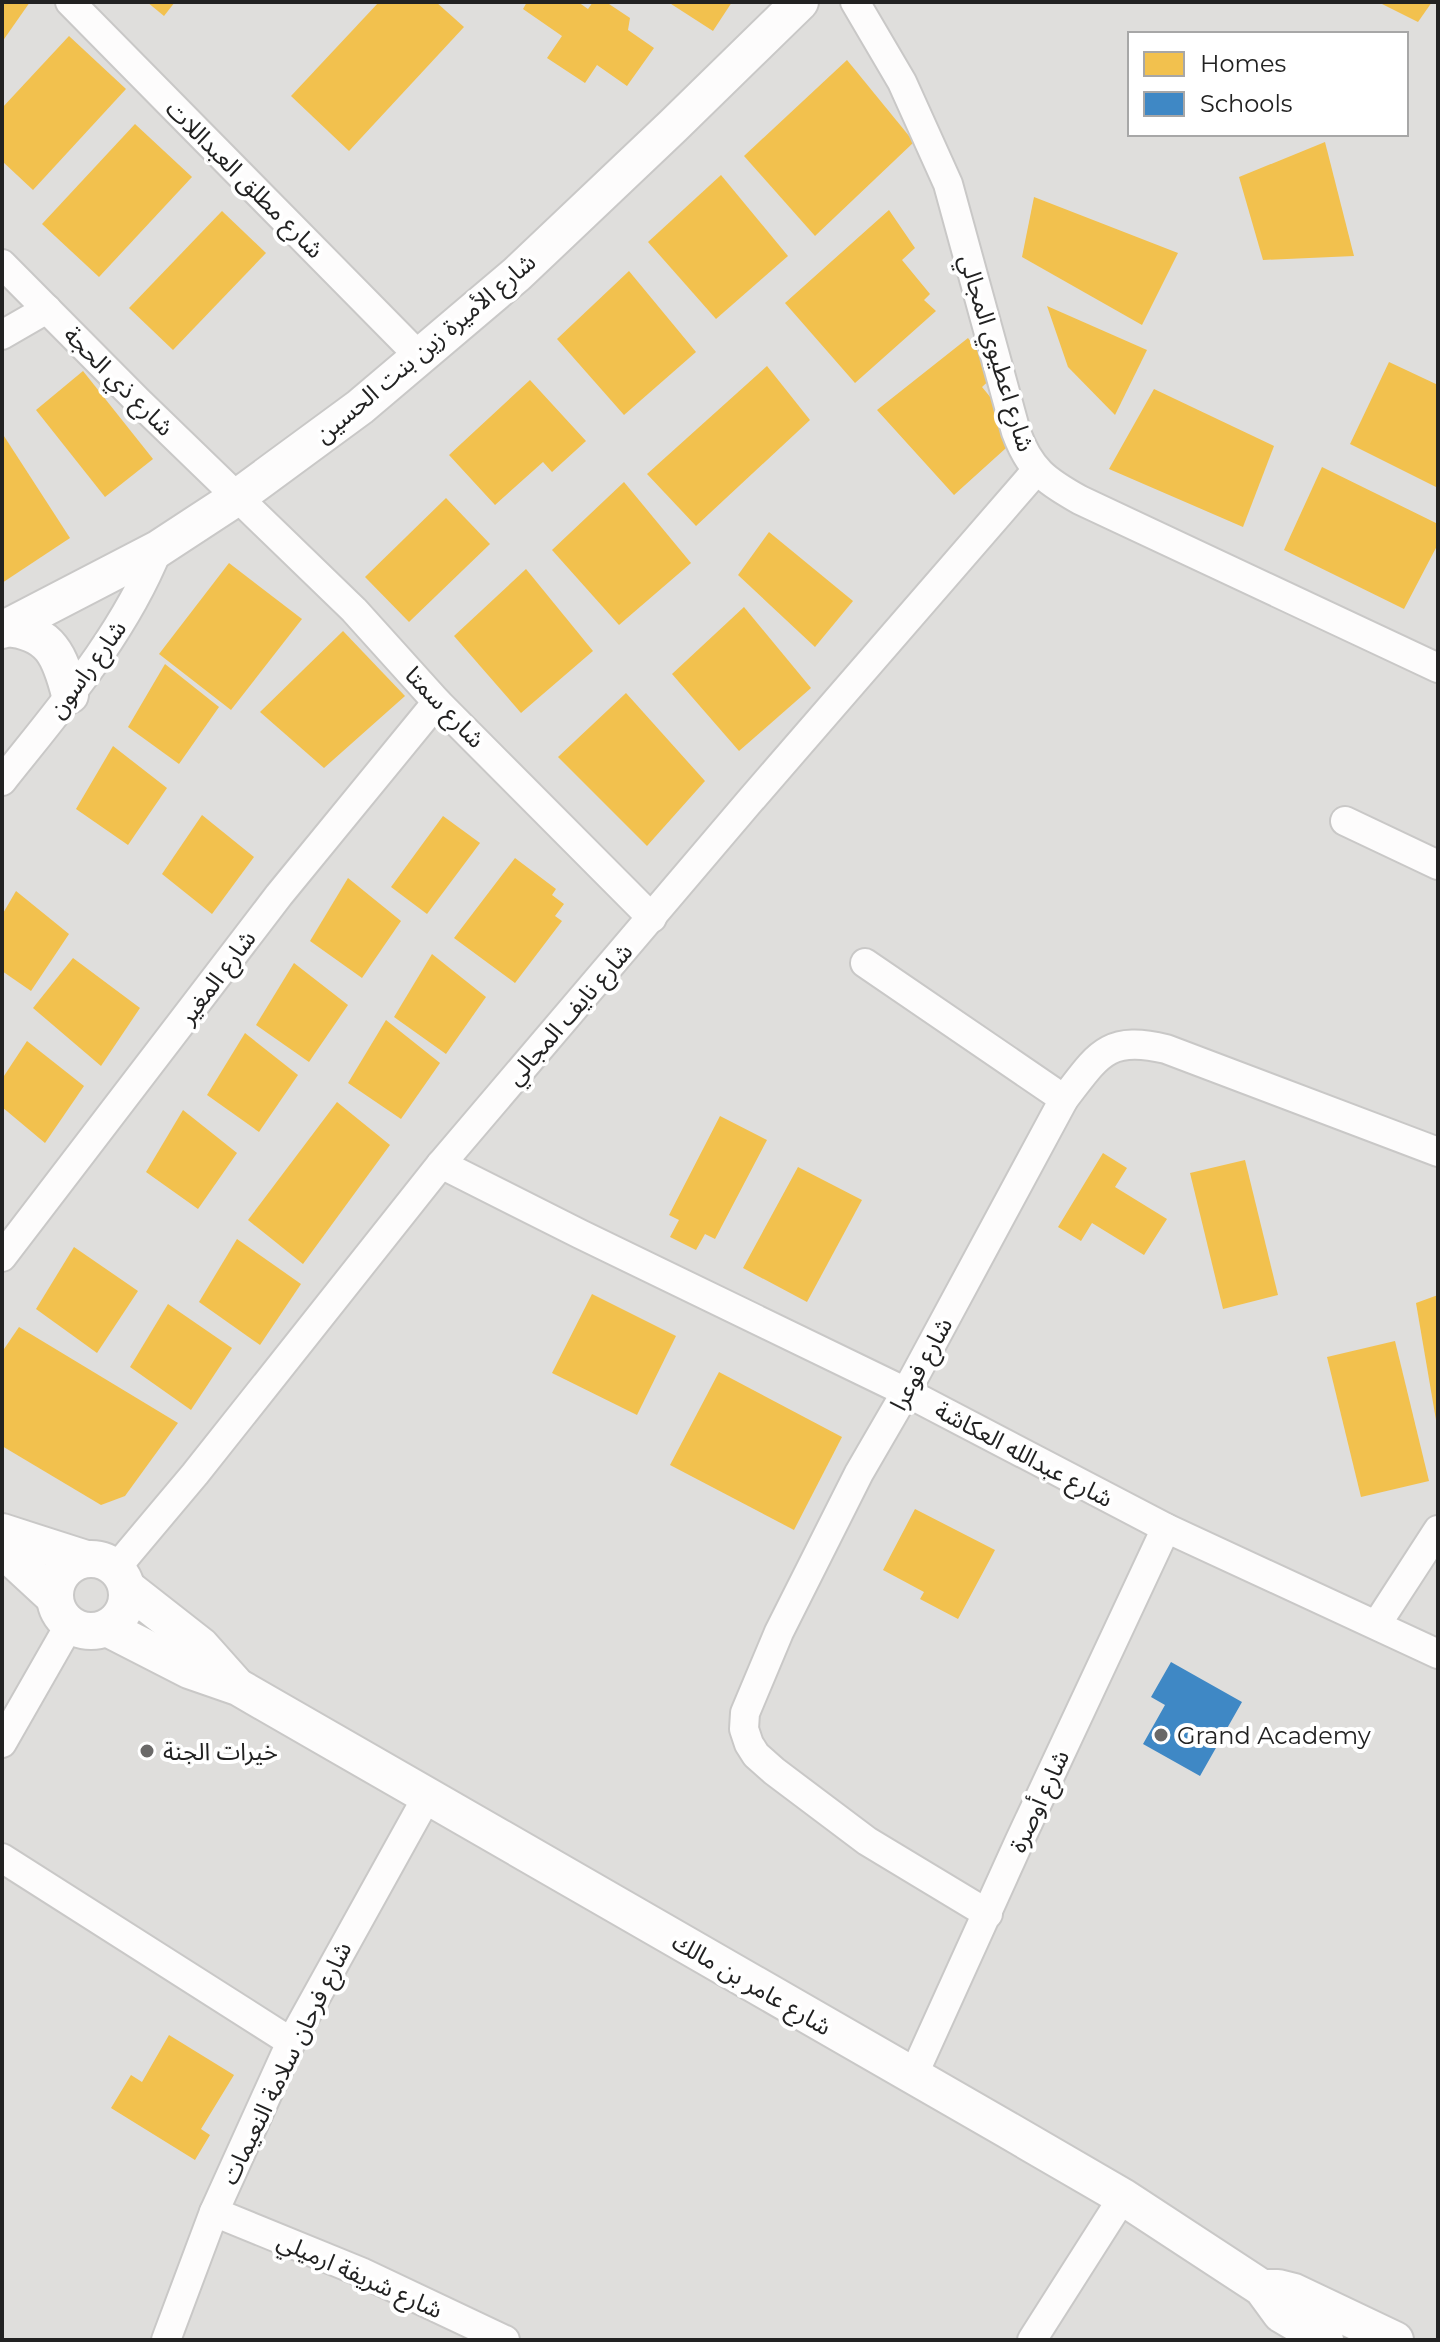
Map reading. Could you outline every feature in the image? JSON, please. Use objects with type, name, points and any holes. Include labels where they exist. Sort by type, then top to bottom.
[{"type":"street","name":"شارع مطلق العبداللات","points":[[70,2],[420,357]]},
{"type":"street","name":"شارع الأميرة زين بنت الحسين","points":[[5,629],[158,549],[239,496],[360,407],[517,274],[800,2]]},
{"type":"street","name":"شارع اعطيوي المجالي","points":[[855,2],[902,82],[948,184],[1016,432],[1024,453],[1036,471],[1080,500],[1435,660]]},
{"type":"street","name":"شارع ذي الحجة","points":[[2,264],[137,400],[239,496]]},
{"type":"street","points":[[2,335],[47,309]]},
{"type":"street","name":"شارع نايف المجالي","points":[[110,1572],[195,1474],[441,1164],[1036,471]]},
{"type":"street","name":"شارع سمتا","points":[[239,496],[354,610],[437,702],[652,918]]},
{"type":"street","name":"شارع راسون","points":[[2,781],[70,695],[124,619],[158,549]]},
{"type":"street","points":[[5,629],[25,630],[51,646],[63,668],[70,695]]},
{"type":"street","name":"شارع المغير","points":[[2,1257],[279,895],[437,702]]},
{"type":"street","points":[[1345,821],[1438,865]]},
{"type":"street","points":[[865,963],[1064,1099]]},
{"type":"street","name":"شارع فوعرا","points":[[988,1914],[867,1841],[756,1755],[744,1729],[745,1713],[779,1632],[859,1473],[1064,1099],[1092,1063],[1111,1047],[1142,1043],[1166,1049],[1438,1152]]},
{"type":"street","name":"شارع عبدالله العكاشة","points":[[441,1164],[906,1392],[1166,1528],[1438,1654]]},
{"type":"street","name":"شارع أوصرة","points":[[913,2076],[1166,1528]]},
{"type":"street","points":[[1377,1624],[1438,1530]]},
{"type":"street","name":"شارع عامر بن مالك","points":[[2,1532],[110,1572],[201,1646],[238,1687]]},
{"type":"street","points":[[2,1549],[63,1611],[88,1631],[107,1628],[123,1612],[127,1600],[110,1572],[70,1566],[63,1573],[58,1580],[63,1611],[2,1743]]},
{"type":"street","name":"شارع عامر بن مالك","points":[[107,1628],[189,1670],[238,1687],[1123,2197],[1262,2288],[1281,2314],[1325,2340]]},
{"type":"street","name":"شارع فرحان سلامة النعيمات","points":[[166,2340],[214,2212],[291,2042],[428,1795]]},
{"type":"street","points":[[2,1858],[291,2042]]},
{"type":"street","points":[[1032,2340],[1123,2197]]},
{"type":"street","name":"شارع شريفة ارميلي","points":[[214,2212],[361,2272],[505,2340]]},
{"type":"street","name":"شارع عامر بن مالك","points":[[1262,2288],[1294,2292],[1395,2340]]},
{"type":"shaded area","points":[[2,2],[1438,2],[1438,2340],[2,2340]]},
{"type":"building: Homes","points":[[2,2],[30,2],[2,42]]},
{"type":"building: Homes","points":[[147,2],[175,2],[164,16]]},
{"type":"building: Homes","points":[[379,2],[436,2],[464,27],[349,151],[291,96]]},
{"type":"building: Homes","points":[[527,2],[578,2],[588,9],[593,2],[606,2],[630,18],[628,30],[654,48],[627,86],[597,65],[585,83],[547,58],[562,36],[523,9]]},
{"type":"building: Homes","points":[[668,2],[732,2],[713,31]]},
{"type":"building: Homes","points":[[1378,2],[1432,2],[1418,22]]},
{"type":"building: Homes","points":[[69,36],[126,89],[33,190],[2,161],[2,108]]},
{"type":"building: Homes","points":[[847,60],[914,142],[815,236],[744,156]]},
{"type":"building: Homes","points":[[135,124],[192,177],[99,277],[42,224]]},
{"type":"building: Homes","points":[[1325,142],[1354,256],[1263,260],[1239,177]]},
{"type":"building: Homes","points":[[721,175],[788,256],[716,319],[648,242]]},
{"type":"building: Homes","points":[[1034,197],[1178,253],[1142,325],[1022,257]]},
{"type":"building: Homes","points":[[889,210],[915,248],[902,260],[930,294],[924,300],[936,311],[855,383],[785,303]]},
{"type":"building: Homes","points":[[222,211],[266,253],[173,350],[129,308]]},
{"type":"building: Homes","points":[[629,271],[696,352],[624,415],[557,339]]},
{"type":"building: Homes","points":[[1047,306],[1147,350],[1115,415],[1068,367]]},
{"type":"building: Homes","points":[[968,338],[995,375],[982,387],[1010,421],[1016,439],[954,495],[877,410]]},
{"type":"building: Homes","points":[[1389,362],[1438,385],[1438,488],[1350,444]]},
{"type":"building: Homes","points":[[767,366],[810,420],[696,526],[647,474]]},
{"type":"building: Homes","points":[[83,371],[153,459],[105,497],[36,410]]},
{"type":"building: Homes","points":[[530,380],[586,441],[552,472],[543,462],[495,505],[449,455]]},
{"type":"building: Homes","points":[[1154,389],[1274,446],[1243,527],[1109,469]]},
{"type":"building: Homes","points":[[2,433],[70,538],[2,583]]},
{"type":"building: Homes","points":[[1322,467],[1438,524],[1438,544],[1404,609],[1284,550]]},
{"type":"building: Homes","points":[[624,482],[691,563],[619,625],[552,550]]},
{"type":"building: Homes","points":[[446,498],[490,544],[409,622],[365,577]]},
{"type":"building: Homes","points":[[769,532],[853,601],[815,647],[738,575]]},
{"type":"building: Homes","points":[[229,563],[302,619],[231,710],[159,654]]},
{"type":"building: Homes","points":[[526,569],[593,651],[521,713],[454,636]]},
{"type":"building: Homes","points":[[744,607],[811,688],[739,751],[672,674]]},
{"type":"building: Homes","points":[[343,631],[405,696],[324,768],[260,712]]},
{"type":"building: Homes","points":[[165,664],[219,707],[179,764],[128,727]]},
{"type":"building: Homes","points":[[626,693],[705,781],[647,846],[558,757]]},
{"type":"building: Homes","points":[[113,746],[167,788],[128,845],[76,809]]},
{"type":"building: Homes","points":[[202,815],[254,857],[212,914],[162,874]]},
{"type":"building: Homes","points":[[443,816],[480,843],[427,914],[391,887]]},
{"type":"building: Homes","points":[[515,858],[556,889],[552,895],[564,904],[555,916],[562,921],[515,983],[454,938]]},
{"type":"building: Homes","points":[[348,878],[401,921],[362,978],[310,941]]},
{"type":"building: Homes","points":[[16,891],[69,934],[31,991],[2,971],[2,915]]},
{"type":"building: Homes","points":[[432,954],[486,997],[446,1054],[394,1017]]},
{"type":"building: Homes","points":[[73,958],[140,1008],[101,1066],[33,1008]]},
{"type":"building: Homes","points":[[294,963],[348,1005],[309,1062],[256,1025]]},
{"type":"building: Homes","points":[[386,1020],[440,1063],[401,1119],[348,1083]]},
{"type":"building: Homes","points":[[245,1033],[298,1075],[259,1132],[207,1095]]},
{"type":"building: Homes","points":[[27,1041],[84,1086],[45,1143],[2,1107],[2,1079]]},
{"type":"building: Homes","points":[[337,1102],[390,1145],[303,1264],[248,1220]]},
{"type":"building: Homes","points":[[183,1110],[237,1153],[198,1209],[146,1172]]},
{"type":"building: Homes","points":[[720,1116],[767,1140],[715,1239],[705,1234],[696,1250],[670,1237],[679,1220],[669,1215]]},
{"type":"building: Homes","points":[[1103,1153],[1127,1168],[1115,1187],[1167,1219],[1144,1255],[1092,1223],[1081,1241],[1058,1227]]},
{"type":"building: Homes","points":[[1245,1160],[1278,1295],[1223,1309],[1190,1173]]},
{"type":"building: Homes","points":[[798,1167],[862,1200],[807,1302],[743,1268]]},
{"type":"building: Homes","points":[[237,1239],[301,1284],[260,1345],[199,1302]]},
{"type":"building: Homes","points":[[74,1247],[138,1291],[97,1353],[36,1309]]},
{"type":"building: Homes","points":[[592,1294],[676,1336],[637,1415],[552,1373]]},
{"type":"building: Homes","points":[[1438,1295],[1438,1420],[1436,1420],[1416,1303]]},
{"type":"building: Homes","points":[[168,1304],[232,1348],[191,1410],[130,1367]]},
{"type":"building: Homes","points":[[19,1327],[178,1423],[125,1496],[101,1505],[2,1446],[2,1352]]},
{"type":"building: Homes","points":[[1395,1341],[1429,1481],[1361,1497],[1327,1357]]},
{"type":"building: Homes","points":[[719,1372],[842,1437],[794,1530],[670,1465]]},
{"type":"building: Homes","points":[[915,1509],[995,1550],[958,1619],[920,1599],[924,1592],[883,1570]]},
{"type":"building: Homes","points":[[169,2035],[234,2075],[201,2129],[210,2135],[195,2160],[111,2108],[131,2075],[142,2082]]},
{"type":"building: Schools","points":[[1171,1662],[1242,1702],[1200,1776],[1143,1744],[1165,1705],[1151,1697]]},
{"type":"place","name":"Grand Academy","points":[[1161,1735]]},
{"type":"place","name":"خيرات الجنة","points":[[147,1751]]}]
